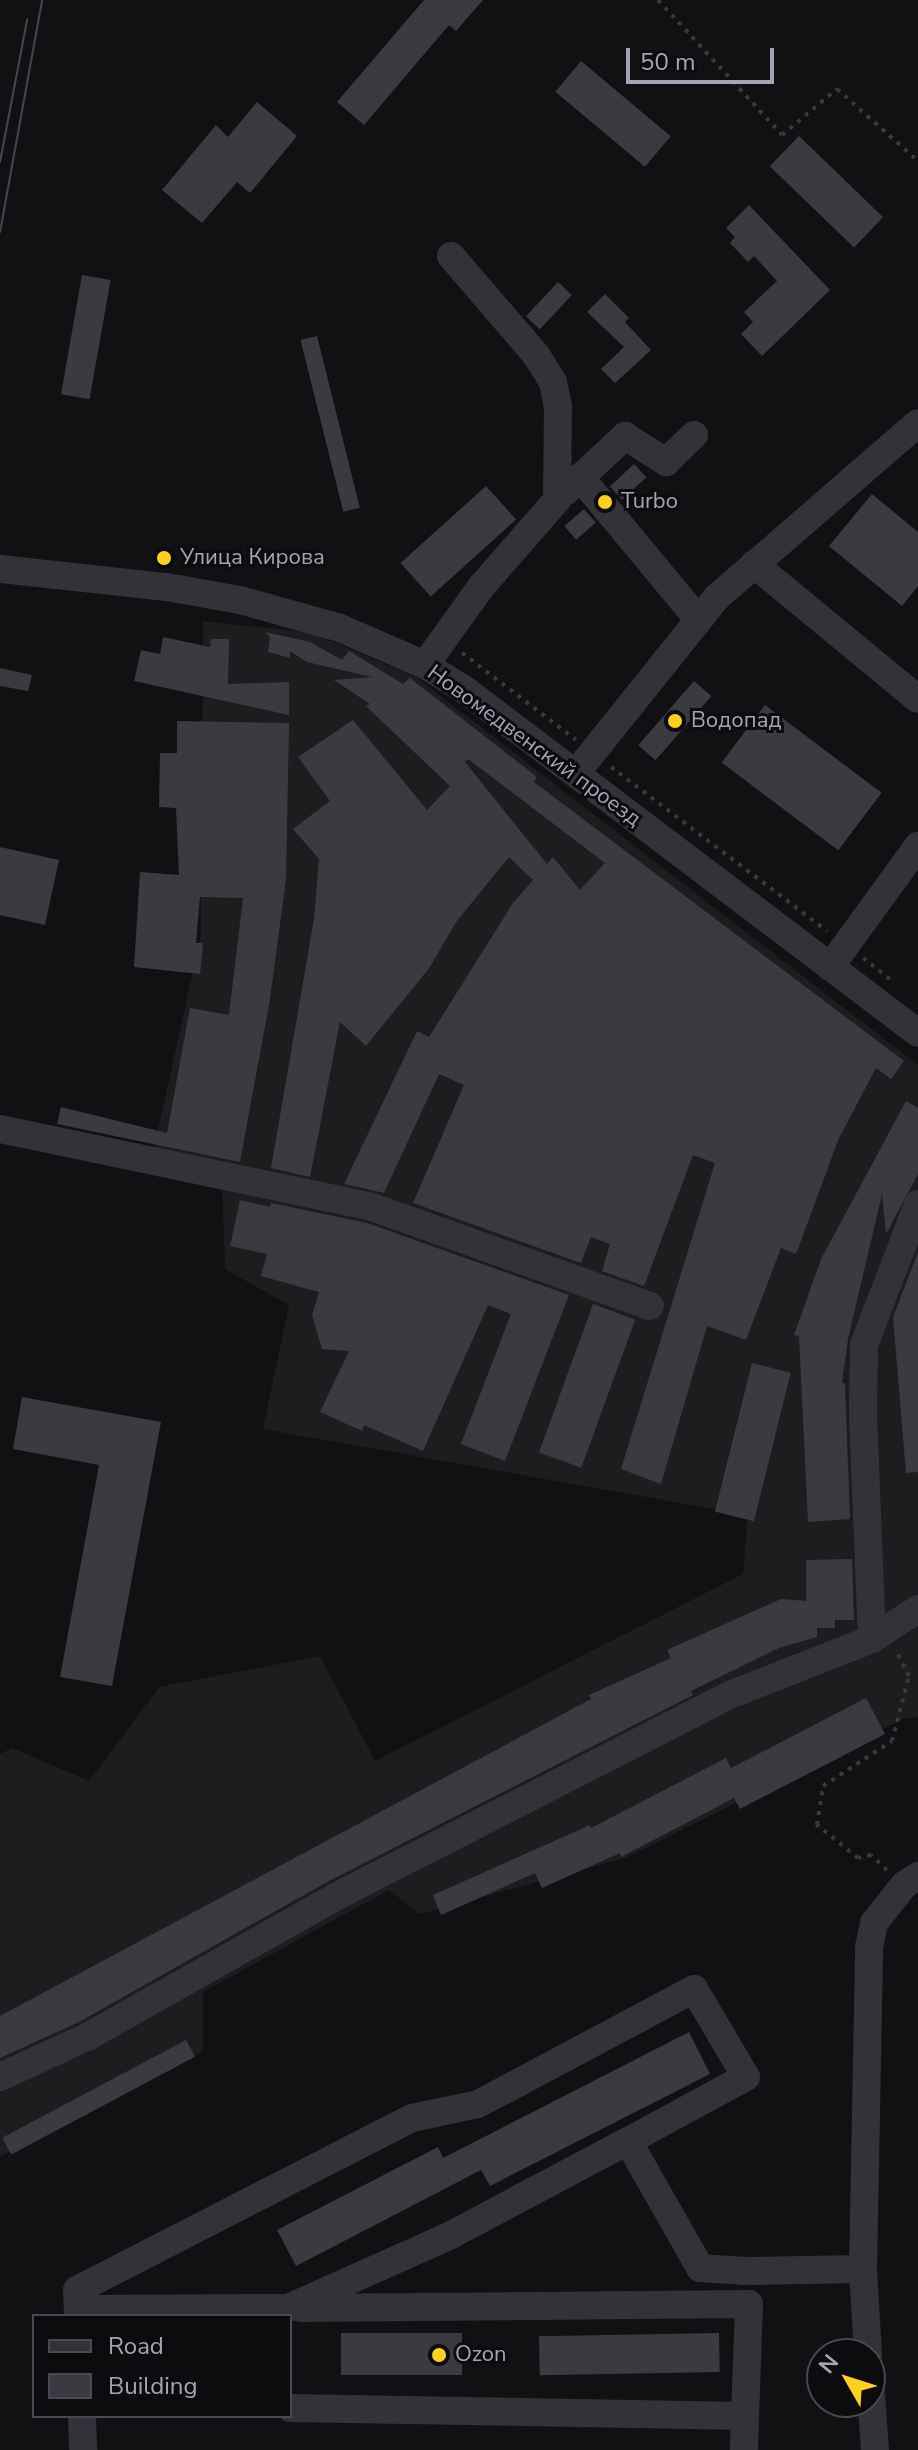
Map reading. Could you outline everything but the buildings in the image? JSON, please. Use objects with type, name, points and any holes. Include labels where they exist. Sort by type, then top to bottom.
[{"type":"street","points":[[451,256],[537,356],[553,382],[558,407],[557,500]]},
{"type":"street","points":[[576,773],[716,598],[918,423]]},
{"type":"street","points":[[425,665],[481,587],[557,500],[625,436],[666,462],[694,435]]},
{"type":"street","points":[[580,477],[698,619]]},
{"type":"street","points":[[754,564],[918,699]]},
{"type":"street","name":"Новомедвенский проезд","points":[[0,569],[167,587],[240,600],[340,628],[425,665],[465,690],[918,1033]]},
{"type":"street","points":[[830,967],[918,846]]},
{"type":"street","points":[[0,1129],[372,1207],[650,1306]]},
{"type":"street","points":[[879,1635],[863,1417],[864,1345],[918,1204]]},
{"type":"street","points":[[0,2077],[87,2037],[335,1897],[732,1694],[879,1635],[918,1609]]},
{"type":"street","points":[[867,2338],[863,2269],[869,1947],[874,1923],[911,1880]]},
{"type":"street","points":[[288,2308],[451,2235],[746,2077],[694,1989],[478,2104],[412,2118],[91,2282],[77,2290],[78,2312],[749,2304],[744,2450]]},
{"type":"street","points":[[628,2141],[700,2268],[863,2269]]},
{"type":"street","points":[[292,2408],[745,2416]]},
{"type":"street","points":[[82,2418],[83,2450]]},
{"type":"street","points":[[873,2418],[875,2450]]},
{"type":"path","points":[[658,0],[782,135],[837,89],[918,161]]},
{"type":"path","points":[[879,1635],[909,1676],[892,1741],[823,1786],[817,1825],[858,1858],[871,1855],[911,1880]]},
{"type":"shaded area","points":[[203,621],[313,633],[416,677],[918,1065],[918,1717],[902,1719],[628,1857],[420,1914],[389,1890],[203,1992],[203,2051],[0,2157],[0,1754],[12,1748],[89,1781],[159,1687],[320,1656],[375,1761],[743,1574],[748,1515],[263,1429],[289,1305],[225,1269],[222,1182],[151,1162],[201,934]]},
{"type":"tram line","points":[[0,232],[42,0]]},
{"type":"tram line","points":[[0,162],[27,20]]},
{"type":"place","name":"Turbo","points":[[605,502]]},
{"type":"place","name":"Улица Кирова","points":[[164,558]]},
{"type":"place","name":"Водопад","points":[[675,721]]},
{"type":"place","name":"Ozon","points":[[439,2355]]}]
